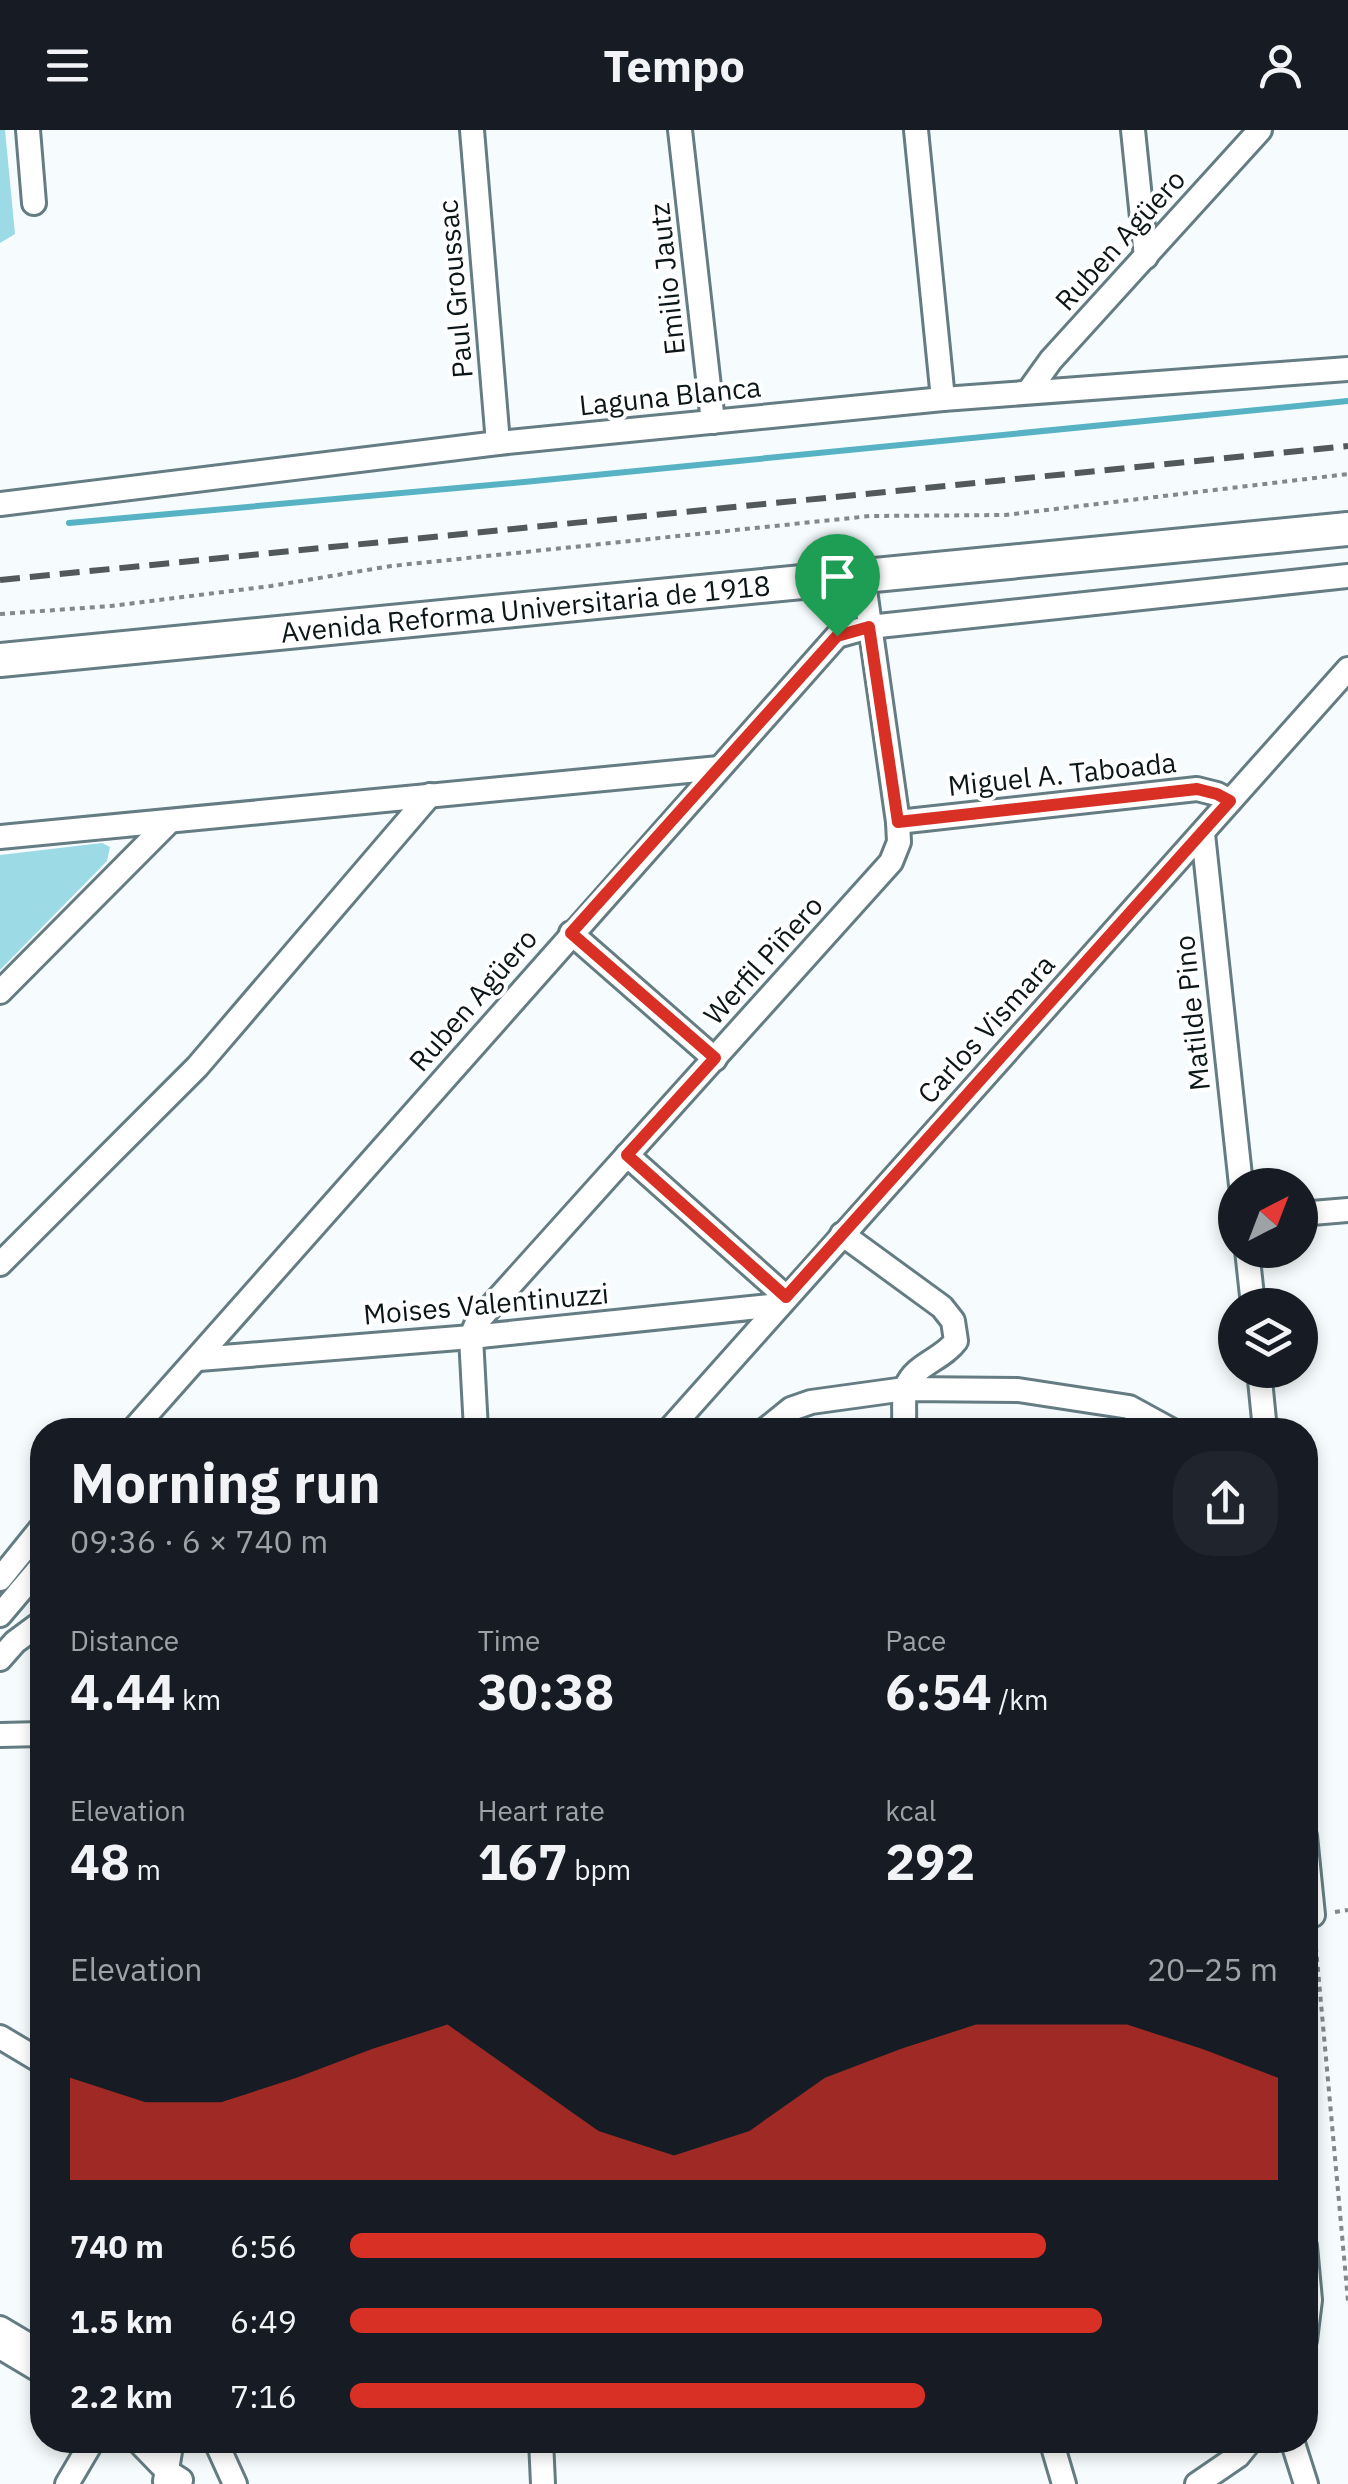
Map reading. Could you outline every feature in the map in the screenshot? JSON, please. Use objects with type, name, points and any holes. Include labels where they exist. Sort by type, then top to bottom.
[{"type":"main road","name":"Avenida Reforma Universitaria de 1918","points":[[0,660],[1348,528]]},
{"type":"street","points":[[28,130],[34,203]]},
{"type":"street","name":"Paul Groussac","points":[[472,130],[498,443]]},
{"type":"street","name":"Emilio Jautz","points":[[680,130],[713,422]]},
{"type":"street","points":[[916,130],[943,399]]},
{"type":"street","points":[[1133,130],[1146,257]]},
{"type":"street","name":"Ruben Agüero","points":[[1028,392],[1051,360],[1260,130]]},
{"type":"street","name":"Laguna Blanca","points":[[0,504],[498,443],[943,399],[1348,369]]},
{"type":"street","name":"Werfil Piñero","points":[[472,1337],[476,1322],[892,862],[899,842],[898,822],[863,576]]},
{"type":"street","points":[[869,627],[1348,576]]},
{"type":"street","name":"Ruben Agüero","points":[[144,1418],[837,636],[869,627]]},
{"type":"street","name":"Carlos Vismara","points":[[680,1418],[1348,669]]},
{"type":"street","points":[[0,837],[719,768]]},
{"type":"street","name":"Miguel A. Taboada","points":[[898,822],[1197,789],[1230,801]]},
{"type":"street","points":[[0,1264],[197,1066],[430,796]]},
{"type":"street","points":[[0,992],[169,822]]},
{"type":"street","name":"Matilde Pino","points":[[1204,834],[1238,1168]]},
{"type":"street","points":[[571,933],[715,1058]]},
{"type":"street","points":[[627,1155],[782,1301]]},
{"type":"street","points":[[1318,1212],[1348,1210]]},
{"type":"street","points":[[842,1234],[942,1307],[953,1321],[956,1341],[950,1350],[918,1370],[906,1389],[903,1418]]},
{"type":"street","name":"Moises Valentinuzzi","points":[[199,1359],[472,1337],[782,1301]]},
{"type":"street","points":[[472,1337],[475,1418]]},
{"type":"street","points":[[1261,1388],[1264,1418]]},
{"type":"street","points":[[781,1418],[810,1402],[906,1389],[1018,1390],[1128,1407],[1149,1418]]},
{"type":"street","points":[[0,1578],[30,1542]]},
{"type":"street","points":[[5,1602],[30,1579]]},
{"type":"street","points":[[0,1659],[30,1631]]},
{"type":"street","points":[[0,1735],[30,1734]]},
{"type":"street","points":[[0,2036],[30,2055]]},
{"type":"street","points":[[0,2328],[30,2347]]},
{"type":"street","points":[[0,2347],[30,2365]]},
{"type":"street","points":[[67,2484],[85,2453]]},
{"type":"street","points":[[149,2453],[173,2480]]},
{"type":"street","points":[[173,2480],[178,2453]]},
{"type":"street","points":[[219,2453],[235,2484]]},
{"type":"street","points":[[541,2453],[544,2484]]},
{"type":"street","points":[[1055,2453],[1064,2484]]},
{"type":"street","points":[[1197,2484],[1240,2453]]},
{"type":"street","points":[[1296,2453],[1306,2484]]},
{"type":"path","points":[[0,614],[111,606],[390,566],[870,516],[1006,515],[1348,474]]},
{"type":"path","points":[[1318,1970],[1348,2301]]},
{"type":"shaded area","points":[[0,130],[5,130],[15,234],[0,243]]},
{"type":"shaded area","points":[[102,843],[110,847],[107,861],[0,970],[0,855]]},
{"type":"waterway","points":[[69,523],[1348,401]]},
{"type":"railway","points":[[0,580],[1348,446]]},
{"type":"route","points":[[869,627],[898,822],[1197,789],[1230,801],[786,1297],[627,1155],[715,1058],[571,933],[837,636],[869,627]]}]
